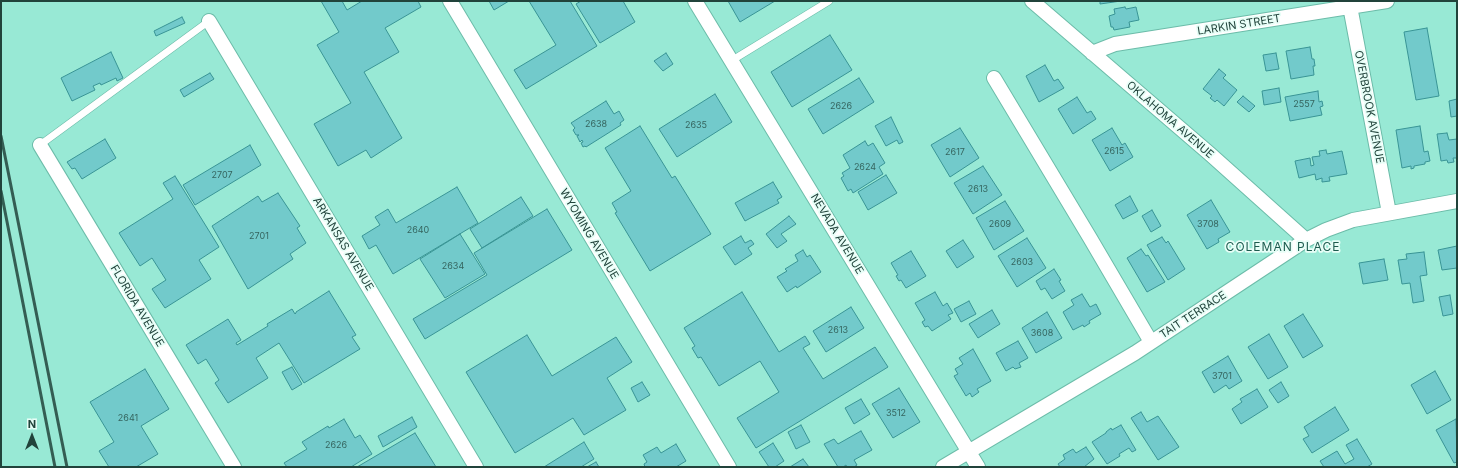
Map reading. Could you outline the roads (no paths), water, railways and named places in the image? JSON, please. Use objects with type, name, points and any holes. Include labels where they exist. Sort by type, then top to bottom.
[{"type":"street","name":"WYOMING AVENUE","points":[[450,1],[729,467]]},
{"type":"street","name":"NEVADA AVENUE","points":[[695,1],[978,467]]},
{"type":"street","name":"OKLAHOMA AVENUE","points":[[1032,1],[1210,154],[1306,240]]},
{"type":"street","name":"LARKIN STREET","points":[[1092,53],[1115,44],[1350,4],[1387,1]]},
{"type":"street","name":"OVERBROOK AVENUE","points":[[1350,4],[1389,213]]},
{"type":"street","name":"ARKANSAS AVENUE","points":[[209,21],[476,467]]},
{"type":"street","points":[[994,78],[1151,342]]},
{"type":"street","name":"FLORIDA AVENUE","points":[[40,145],[234,467]]},
{"type":"street","name":"TAIT TERRACE","points":[[944,467],[1151,342],[1306,240],[1326,230],[1353,220],[1457,201]]},
{"type":"lane","points":[[731,61],[828,1]]},
{"type":"lane","points":[[40,145],[209,21]]},
{"type":"railway","points":[[1,136],[67,467]]},
{"type":"railway","points":[[1,191],[55,467]]},
{"type":"district","name":"COLEMAN PLACE","points":[[1283,247]]}]
